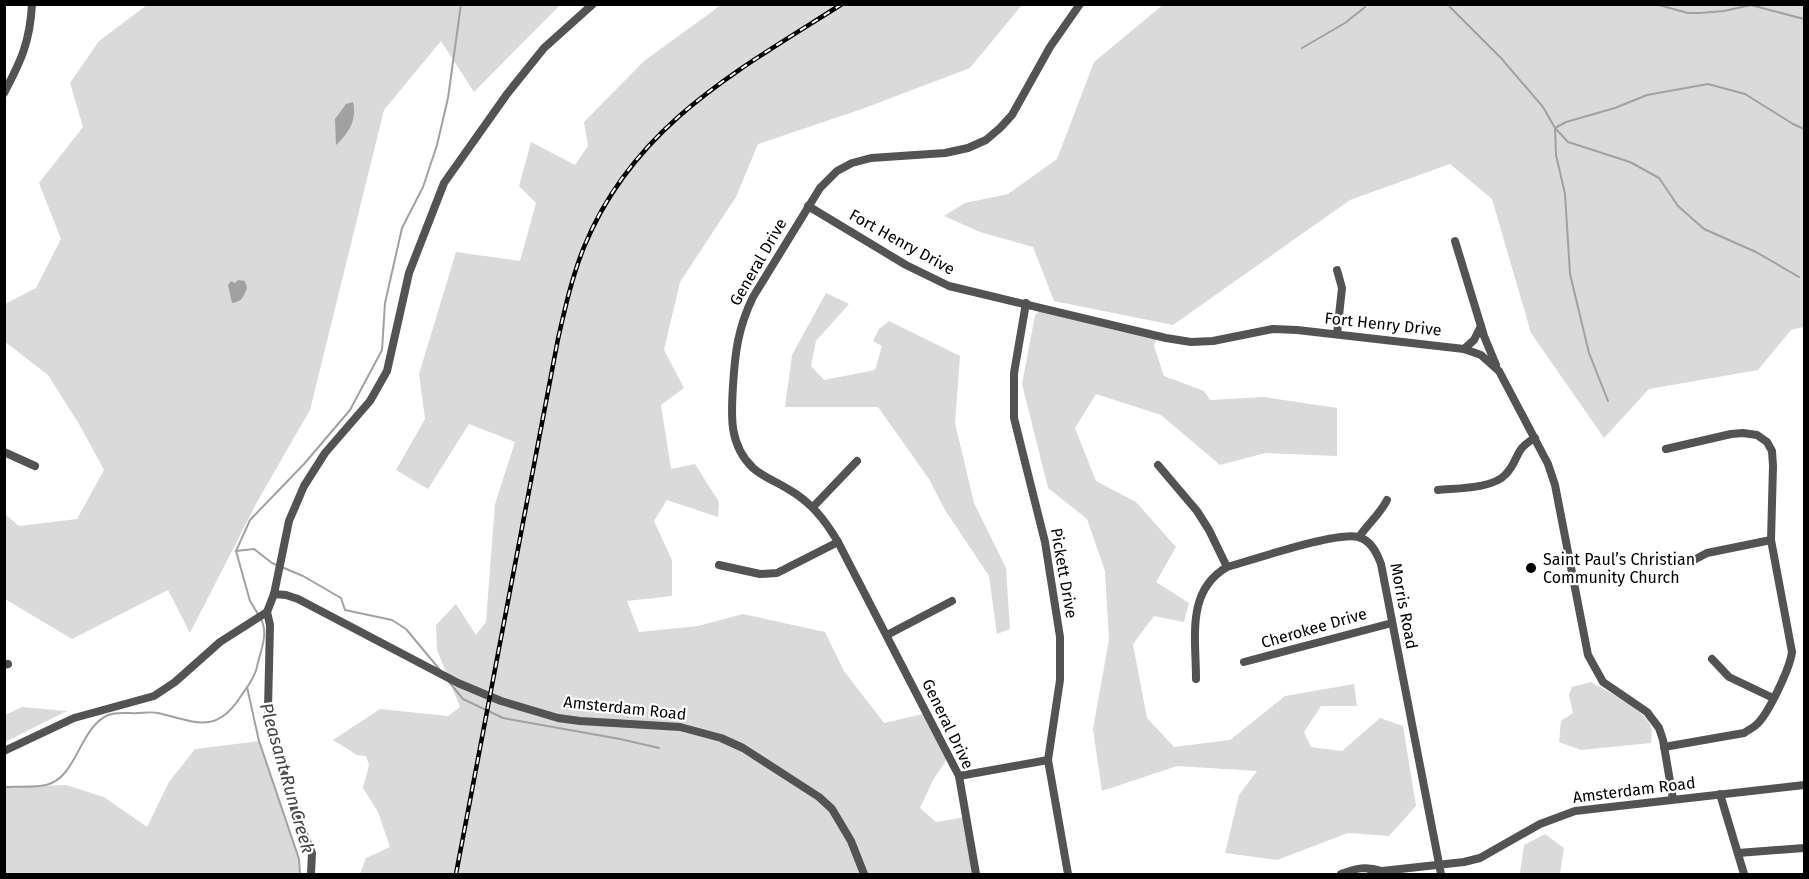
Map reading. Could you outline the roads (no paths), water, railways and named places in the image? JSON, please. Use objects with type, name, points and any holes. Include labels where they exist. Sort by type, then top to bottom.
[{"type":"street","points":[[5,92],[23,58],[31,25],[33,4]]},
{"type":"street","points":[[4,751],[74,718],[154,696],[175,682],[220,642],[265,613],[274,594],[289,521],[304,486],[325,453],[370,401],[387,371],[410,273],[444,183],[507,94],[544,48],[593,4]]},
{"type":"street","name":"General Drive","points":[[976,874],[959,776],[838,542],[829,526],[813,507],[788,489],[757,472],[739,449],[731,415],[737,338],[746,312],[808,206],[827,179],[852,163],[871,158],[945,153],[968,148],[986,140],[1007,122],[1050,47],[1080,4]]},
{"type":"street","name":"Fort Henry Drive","points":[[808,206],[930,278],[966,291],[1179,340],[1213,341],[1273,329],[1464,349],[1481,355],[1499,371],[1548,464],[1555,485],[1588,656],[1603,682],[1647,712],[1659,728],[1673,799]]},
{"type":"street","points":[[1455,241],[1481,326],[1499,371]]},
{"type":"street","points":[[1337,270],[1342,288],[1337,334]]},
{"type":"street","name":"Pickett Drive","points":[[1026,303],[1014,373],[1014,418],[1045,542],[1060,638],[1060,680],[1048,760],[1068,874]]},
{"type":"street","points":[[1464,349],[1474,340],[1481,326]]},
{"type":"street","points":[[1664,747],[1744,733],[1755,726],[1763,717],[1773,698],[1790,663],[1792,652],[1771,540],[1773,466],[1772,451],[1767,442],[1757,435],[1743,433],[1666,449]]},
{"type":"street","points":[[1438,490],[1488,484],[1500,480],[1510,469],[1521,448],[1535,438]]},
{"type":"street","points":[[4,452],[35,466]]},
{"type":"street","points":[[813,507],[857,461]]},
{"type":"street","points":[[1158,465],[1197,511],[1227,567]]},
{"type":"street","points":[[1196,679],[1195,616],[1197,605],[1207,583],[1214,574],[1227,567],[1321,541],[1347,536],[1359,537],[1366,526],[1383,509],[1387,500]]},
{"type":"street","name":"Morris Road","points":[[1359,537],[1366,540],[1377,553],[1441,874]]},
{"type":"street","points":[[1692,561],[1707,553],[1771,540]]},
{"type":"street","points":[[720,565],[760,574],[777,573],[838,542]]},
{"type":"street","name":"Amsterdam Road","points":[[274,594],[298,599],[458,683],[501,701],[558,718],[680,727],[721,738],[743,748],[832,808],[851,841],[864,874]]},
{"type":"street","points":[[887,635],[952,601]]},
{"type":"street","points":[[265,613],[270,625],[268,708],[270,724],[295,812],[312,853],[311,874]]},
{"type":"street","name":"Cherokee Drive","points":[[1244,662],[1392,623]]},
{"type":"street","points":[[1712,659],[1729,677],[1773,698]]},
{"type":"street","points":[[959,776],[1048,760]]},
{"type":"street","name":"Amsterdam Road","points":[[1371,874],[1480,858],[1534,826],[1562,814],[1587,809],[1804,785]]},
{"type":"street","points":[[1720,794],[1744,874]]},
{"type":"street","points":[[1738,853],[1804,848]]},
{"type":"street","points":[[1341,874],[1358,868],[1370,867],[1382,871]]},
{"type":"waterway","name":"Pleasant Run Creek","points":[[258,614],[250,601],[236,551],[250,520],[304,464],[350,410],[382,350],[385,303],[402,228],[423,187],[437,145],[448,98],[461,4]]},
{"type":"waterway","points":[[1302,48],[1345,23],[1366,4]]},
{"type":"waterway","points":[[1447,4],[1501,58],[1543,107],[1555,128],[1568,142],[1630,162],[1659,178],[1678,206],[1704,229],[1756,252],[1799,277]]},
{"type":"waterway","points":[[1655,4],[1688,13],[1724,11],[1751,5],[1804,19]]},
{"type":"waterway","points":[[1608,401],[1589,353],[1570,274],[1565,194],[1556,155],[1555,128],[1566,122],[1615,108],[1647,95],[1708,84],[1745,94],[1804,129]]},
{"type":"waterway","points":[[236,551],[254,549],[272,563],[303,576],[341,598],[345,610],[392,620],[406,629],[440,670]]},
{"type":"waterway","points":[[4,787],[41,786],[56,781],[72,763],[90,730],[98,721],[111,714],[155,712],[193,722],[221,718],[239,699],[256,672],[264,637],[261,619]]},
{"type":"waterway","points":[[449,682],[463,699],[503,718],[659,748]]},
{"type":"waterway","name":"Pleasant Run Creek","points":[[247,687],[259,741],[299,859],[300,874]]},
{"type":"railway","points":[[456,874],[558,339],[572,281],[584,247],[605,204],[631,167],[660,134],[727,78],[842,4]]},
{"type":"place","name":"Saint Paul’s Christian Community Church","points":[[1531,568]]}]
